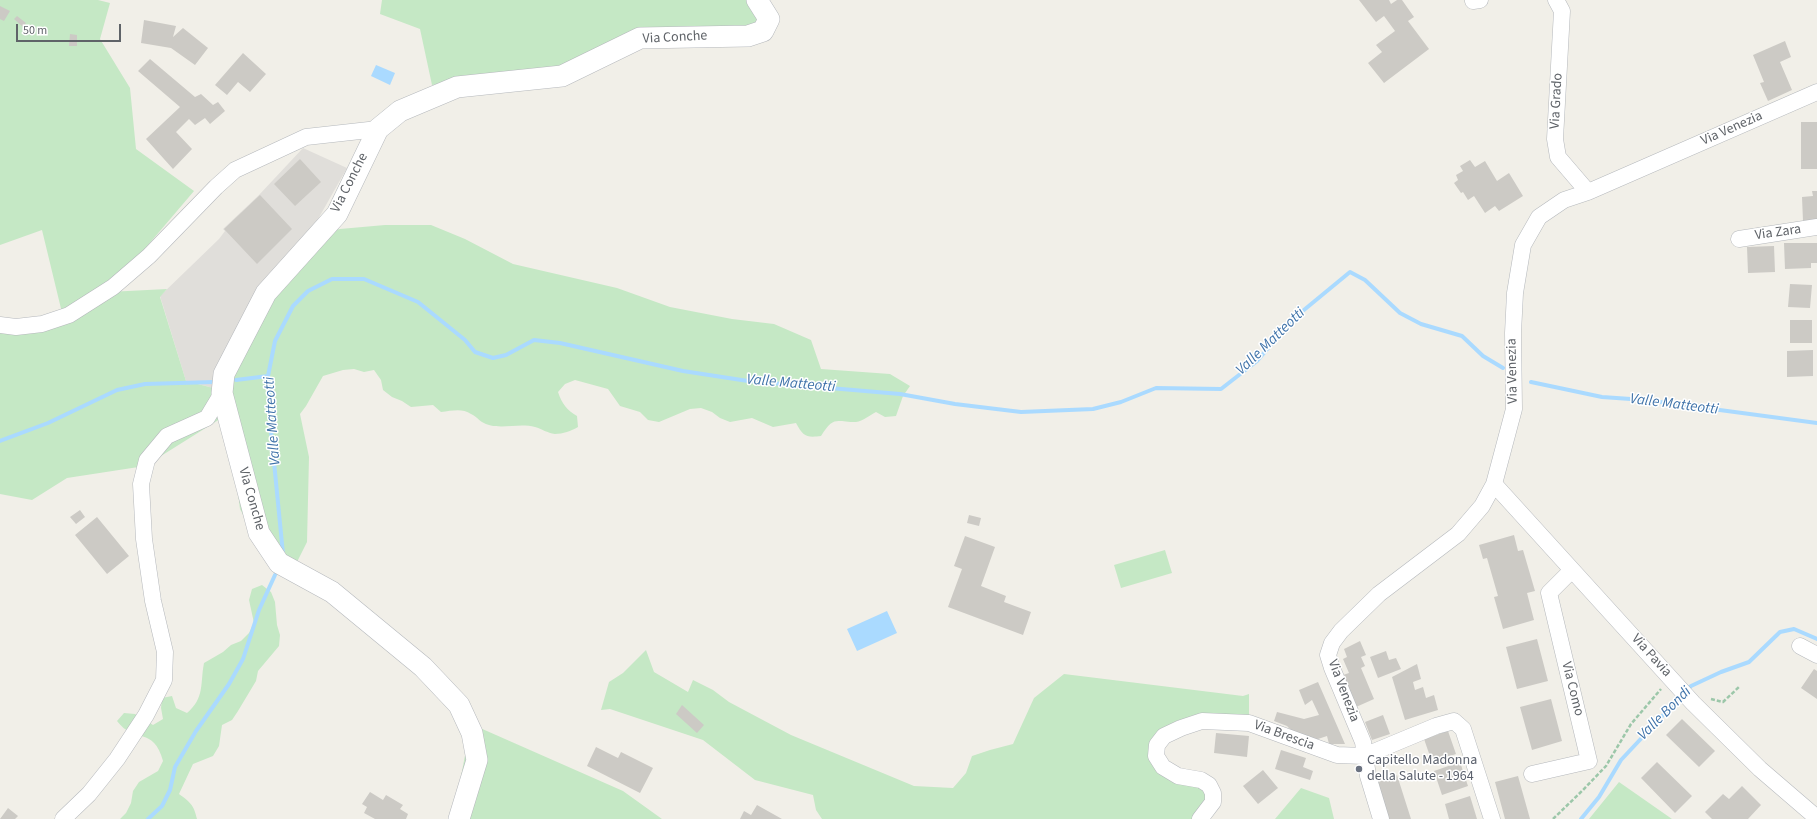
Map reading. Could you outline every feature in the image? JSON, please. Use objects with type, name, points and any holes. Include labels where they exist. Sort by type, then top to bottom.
[{"type":"street","name":"Via Conche","points":[[459,819],[477,760],[472,733],[459,705],[423,667],[332,592],[279,563],[259,533],[222,393],[224,374],[266,293],[336,214],[378,128],[400,111],[457,87],[562,76],[640,38],[748,36],[763,31],[769,19],[757,0]]},
{"type":"street","name":"Via Grado","points":[[1556,0],[1562,11],[1555,139],[1558,156],[1588,192]]},
{"type":"street","name":"Via Venezia","points":[[1381,819],[1368,776],[1363,742],[1328,655],[1332,643],[1340,631],[1379,594],[1458,534],[1482,506],[1494,484],[1514,409],[1514,293],[1523,245],[1539,216],[1564,200],[1588,192],[1817,92]]},
{"type":"street","name":"Via Conche","points":[[0,325],[16,327],[42,324],[69,315],[113,287],[149,256],[216,187],[235,170],[306,137],[378,128]]},
{"type":"street","name":"Via Zara","points":[[1739,238],[1817,227]]},
{"type":"street","points":[[63,819],[88,794],[117,759],[146,715],[164,680],[165,652],[153,601],[144,539],[141,484],[147,460],[167,436],[207,418],[222,393]]},
{"type":"street","name":"Via Pavia","points":[[1494,484],[1693,703],[1760,769],[1817,818]]},
{"type":"street","name":"Via Como","points":[[1532,774],[1589,761],[1549,594],[1572,570]]},
{"type":"street","points":[[1800,646],[1817,655]]},
{"type":"street","points":[[1364,756],[1454,720],[1463,728],[1492,819]]},
{"type":"street","name":"Via Brescia","points":[[1200,819],[1213,802],[1209,785],[1201,780],[1178,776],[1163,768],[1156,756],[1157,745],[1164,736],[1181,728],[1202,721],[1249,723],[1337,755],[1364,756]]},
{"type":"path","points":[[1553,819],[1606,766],[1631,724],[1675,682]]},
{"type":"path","points":[[1693,703],[1701,694],[1723,702],[1739,687]]},
{"type":"shaded area","points":[[303,148],[347,168],[225,391],[186,381],[160,296],[219,239],[225,231],[223,229],[259,195]]},
{"type":"green space","points":[[0,0],[98,0],[110,3],[100,39],[130,88],[136,149],[194,191],[108,292],[167,289],[160,297],[186,381],[225,391],[309,235],[340,229],[385,225],[431,225],[465,239],[513,264],[617,288],[670,307],[732,319],[774,324],[811,340],[821,369],[890,374],[910,386],[903,396],[896,416],[885,417],[876,412],[856,422],[836,421],[825,429],[821,436],[812,437],[803,433],[796,423],[773,427],[752,418],[730,422],[701,408],[690,409],[659,422],[648,420],[640,412],[620,406],[608,389],[575,380],[565,384],[558,392],[565,406],[577,416],[578,427],[567,432],[555,434],[529,426],[489,425],[483,423],[468,412],[457,410],[441,412],[433,405],[411,407],[392,397],[383,390],[381,380],[374,370],[364,372],[354,369],[343,370],[323,376],[300,414],[309,457],[307,542],[295,566],[261,549],[240,509],[228,414],[145,466],[67,478],[32,500],[0,494],[0,324],[64,321],[42,230],[0,245]]},
{"type":"green space","points":[[382,0],[757,0],[762,13],[755,30],[653,39],[559,70],[432,85],[420,29],[380,14]]},
{"type":"green space","points":[[1165,550],[1172,573],[1121,588],[1114,565]]},
{"type":"green space","points":[[262,585],[271,592],[275,602],[277,625],[280,635],[279,646],[258,671],[256,681],[232,720],[222,725],[219,746],[213,756],[193,764],[179,794],[191,804],[197,819],[120,819],[126,813],[131,803],[133,791],[139,782],[158,771],[163,761],[159,750],[154,743],[149,739],[123,728],[117,721],[124,713],[135,714],[153,725],[163,719],[161,708],[162,698],[172,696],[176,708],[187,713],[197,702],[201,690],[204,663],[223,652],[231,645],[241,641],[249,633],[254,623],[249,600],[252,589]]},
{"type":"green space","points":[[646,650],[654,672],[688,692],[693,680],[713,690],[729,702],[791,735],[914,786],[953,788],[966,773],[972,756],[1013,744],[1034,698],[1064,674],[1243,696],[1249,694],[1249,723],[1181,728],[1156,756],[1209,785],[1200,819],[822,819],[816,810],[813,795],[755,780],[703,740],[610,709],[601,710],[609,682],[623,673]]},
{"type":"green space","points":[[471,724],[623,791],[662,819],[449,819],[455,808]]},
{"type":"green space","points":[[1619,782],[1672,819],[1589,819]]},
{"type":"green space","points":[[1301,788],[1329,798],[1334,819],[1275,819]]},
{"type":"water","points":[[376,65],[395,73],[390,85],[371,76]]},
{"type":"water","points":[[887,611],[897,633],[857,651],[847,629]]},
{"type":"building","points":[[1359,0],[1389,0],[1391,4],[1397,0],[1402,0],[1414,17],[1408,21],[1429,49],[1384,83],[1368,63],[1382,52],[1376,45],[1395,31],[1384,16],[1376,22]]},
{"type":"building","points":[[0,6],[10,11],[4,21],[0,19]]},
{"type":"building","points":[[17,16],[26,23],[23,27],[14,19]]},
{"type":"building","points":[[144,20],[176,26],[173,37],[183,28],[208,48],[195,65],[171,48],[141,43]]},
{"type":"building","points":[[70,34],[77,35],[77,46],[69,46]]},
{"type":"building","points":[[1785,41],[1791,57],[1780,62],[1792,90],[1768,101],[1760,83],[1764,82],[1753,55]]},
{"type":"building","points":[[243,53],[266,74],[250,92],[238,82],[227,95],[215,85]]},
{"type":"building","points":[[150,59],[195,97],[201,94],[213,105],[218,102],[225,111],[210,124],[205,118],[195,125],[189,119],[176,132],[192,149],[173,169],[146,139],[180,107],[138,71]]},
{"type":"building","points":[[1801,122],[1817,122],[1817,169],[1801,169]]},
{"type":"building","points":[[300,159],[321,182],[295,206],[274,184]]},
{"type":"building","points":[[1470,160],[1475,167],[1485,161],[1497,181],[1509,173],[1523,196],[1499,211],[1495,206],[1485,213],[1474,196],[1468,200],[1463,192],[1461,193],[1454,183],[1458,180],[1456,175],[1463,171],[1460,166]]},
{"type":"building","points":[[1812,191],[1817,191],[1817,220],[1803,221],[1802,197],[1813,196]]},
{"type":"building","points":[[260,195],[292,229],[257,264],[224,229]]},
{"type":"building","points":[[1784,243],[1817,243],[1817,263],[1811,263],[1811,268],[1785,269]]},
{"type":"building","points":[[1774,246],[1775,272],[1748,273],[1747,247]]},
{"type":"building","points":[[1790,284],[1812,285],[1810,308],[1788,307]]},
{"type":"building","points":[[1790,320],[1812,320],[1812,343],[1790,343]]},
{"type":"building","points":[[1813,350],[1813,376],[1787,377],[1787,351]]},
{"type":"building","points":[[80,510],[85,517],[76,524],[70,517]]},
{"type":"building","points":[[969,515],[981,518],[979,526],[967,523]]},
{"type":"building","points":[[97,517],[129,556],[107,574],[75,535]]},
{"type":"building","points":[[1514,535],[1518,551],[1523,550],[1535,591],[1527,593],[1534,620],[1503,629],[1494,597],[1498,596],[1487,558],[1483,559],[1479,545]]},
{"type":"building","points":[[965,536],[995,547],[981,586],[1006,596],[1004,602],[1031,612],[1023,635],[948,607],[962,569],[954,566]]},
{"type":"building","points":[[1537,639],[1548,681],[1517,689],[1506,647]]},
{"type":"building","points":[[1360,641],[1366,655],[1361,657],[1365,666],[1361,668],[1374,699],[1356,707],[1343,675],[1349,673],[1343,659],[1347,657],[1344,649]]},
{"type":"building","points":[[1386,651],[1389,660],[1396,658],[1401,669],[1378,678],[1370,657]]},
{"type":"building","points":[[1417,664],[1421,679],[1413,682],[1415,690],[1423,687],[1426,698],[1434,695],[1438,710],[1405,720],[1392,677]]},
{"type":"building","points":[[1814,669],[1817,671],[1817,699],[1801,688]]},
{"type":"building","points":[[1318,682],[1345,744],[1329,744],[1327,736],[1315,740],[1292,731],[1287,726],[1274,721],[1277,712],[1304,719],[1319,715],[1312,700],[1305,705],[1299,690]]},
{"type":"building","points":[[1551,699],[1562,741],[1532,750],[1520,707]]},
{"type":"building","points":[[682,705],[704,725],[697,733],[676,714]]},
{"type":"building","points":[[1383,715],[1390,734],[1372,740],[1365,722]]},
{"type":"building","points":[[1682,719],[1715,751],[1699,767],[1666,735]]},
{"type":"building","points":[[1448,731],[1456,754],[1432,762],[1424,739]]},
{"type":"building","points":[[1216,733],[1249,736],[1247,757],[1214,753]]},
{"type":"building","points":[[596,747],[618,758],[621,752],[653,768],[640,793],[587,766]]},
{"type":"building","points":[[1281,750],[1306,758],[1303,767],[1313,771],[1310,780],[1275,769]]},
{"type":"building","points":[[1460,762],[1468,786],[1442,795],[1434,771]]},
{"type":"building","points":[[1657,762],[1692,796],[1675,813],[1641,778]]},
{"type":"building","points":[[1263,770],[1278,788],[1258,804],[1243,786]]},
{"type":"building","points":[[1397,775],[1411,819],[1389,819],[1377,782]]},
{"type":"building","points":[[1518,776],[1530,819],[1505,819],[1495,782]]},
{"type":"building","points":[[1742,786],[1761,805],[1748,819],[1712,819],[1705,812],[1723,794],[1729,799]]},
{"type":"building","points":[[370,792],[383,800],[386,795],[403,805],[400,809],[408,814],[406,819],[375,819],[364,813],[367,807],[362,804]]},
{"type":"building","points":[[1470,796],[1477,819],[1449,819],[1445,804]]},
{"type":"building","points":[[757,805],[782,819],[740,819],[744,811],[751,815]]},
{"type":"building","points":[[8,808],[18,816],[15,819],[0,819]]},
{"type":"waterway","name":"Valle Matteotti","points":[[283,554],[270,421],[268,376],[275,341],[293,306],[308,291],[332,279],[364,279],[418,302],[465,340],[475,352],[493,358],[506,355],[534,340],[560,343],[683,371],[748,381],[900,394],[955,404],[1021,412],[1093,409],[1121,402],[1156,388],[1221,389],[1257,361],[1293,319],[1350,272],[1365,280],[1400,313],[1421,324],[1462,336],[1483,356],[1503,368]]},
{"type":"waterway","points":[[236,380],[268,376]]},
{"type":"waterway","points":[[0,441],[48,423],[117,390],[145,384],[214,382]]},
{"type":"waterway","name":"Valle Matteotti","points":[[1531,382],[1602,397],[1645,400],[1817,423]]},
{"type":"waterway","name":"Valle Matteotti","points":[[148,819],[162,806],[170,790],[175,767],[196,731],[229,684],[243,659],[259,610],[275,575]]},
{"type":"waterway","name":"Valle Bondi","points":[[1686,691],[1691,686],[1721,672],[1749,662],[1780,632],[1794,629],[1817,639]]},
{"type":"waterway","name":"Valle Bondi","points":[[1581,819],[1599,797],[1621,760],[1681,696]]},
{"type":"place","name":"Capitello Madonna della Salute - 1964","points":[[1359,769]]}]
